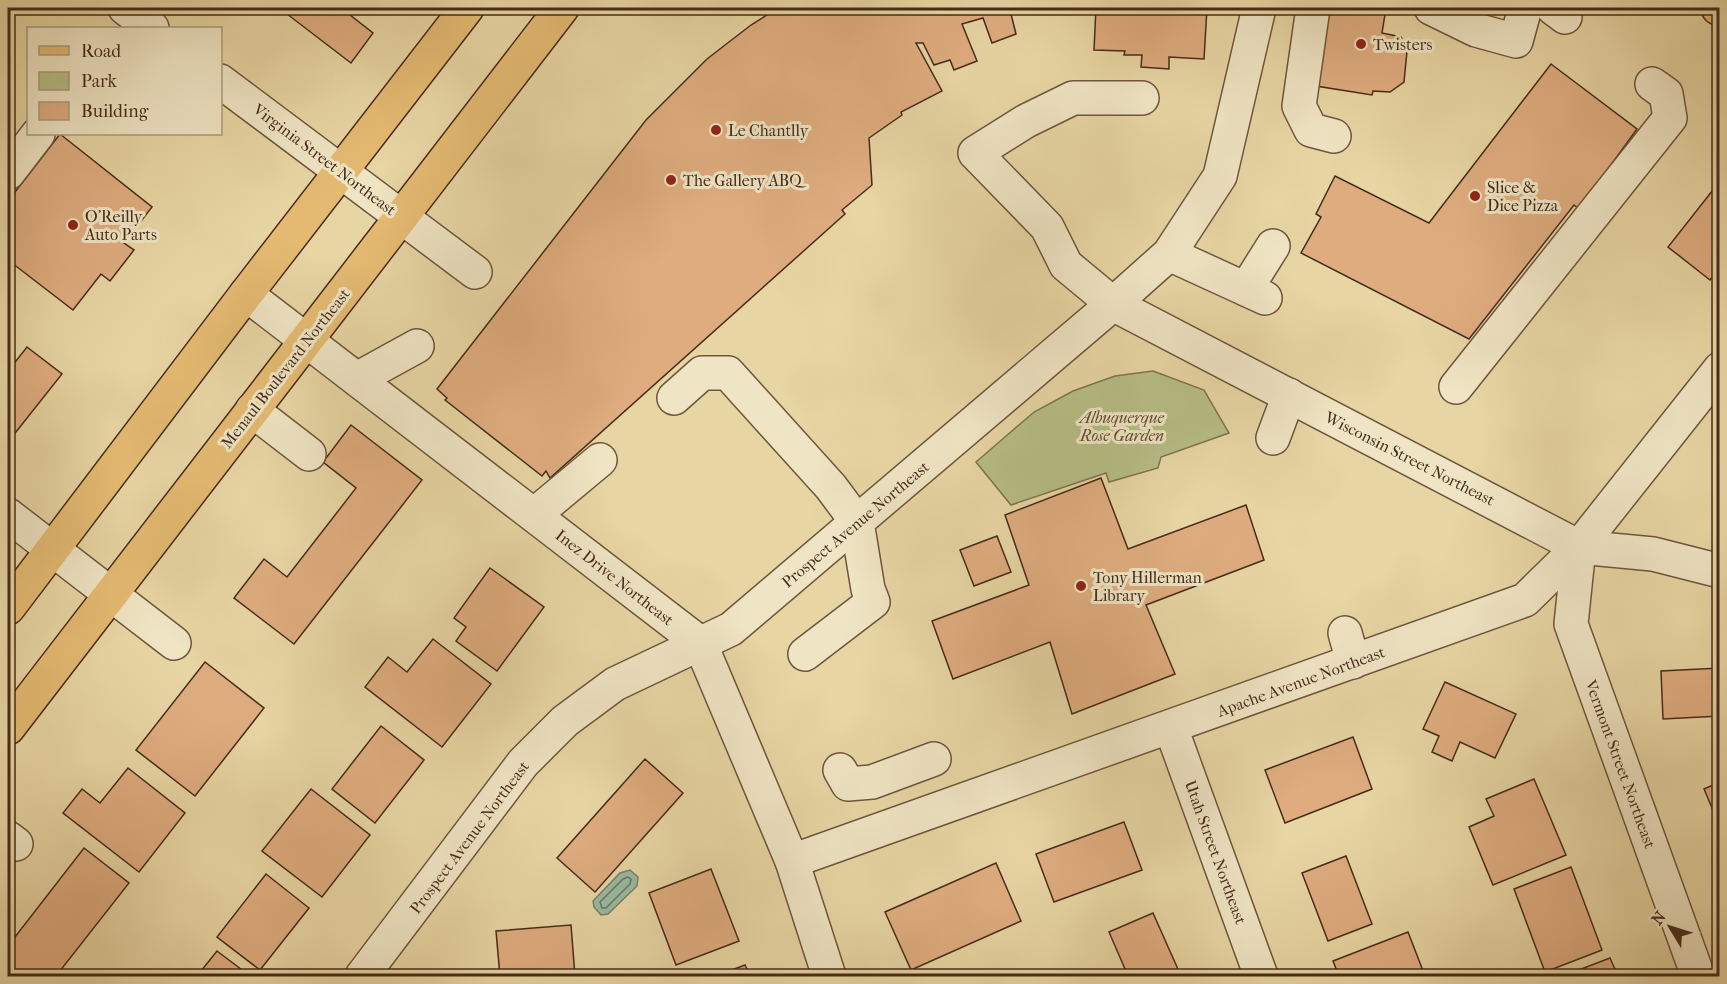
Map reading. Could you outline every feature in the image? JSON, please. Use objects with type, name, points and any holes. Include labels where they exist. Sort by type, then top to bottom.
[{"type":"main road","points":[[8,608],[339,172],[467,8]]},
{"type":"main road","name":"Menaul Boulevard Northeast","points":[[8,728],[561,8]]},
{"type":"street","name":"Prospect Avenue Northeast","points":[[362,976],[523,763],[565,721],[615,684],[731,629],[1169,254],[1220,176],[1259,8]]},
{"type":"street","points":[[1313,8],[1299,106],[1311,130],[1334,136]]},
{"type":"street","points":[[1431,8],[1476,30],[1516,41],[1525,8]]},
{"type":"street","name":"Virginia Street Northeast","points":[[222,83],[475,272]]},
{"type":"street","points":[[1456,387],[1670,118],[1666,94],[1652,84]]},
{"type":"street","name":"Wisconsin Street Northeast","points":[[1143,98],[1073,98],[1026,121],[975,153],[1047,227],[1066,266],[1113,304],[1579,547],[1653,554],[1719,572]]},
{"type":"street","points":[[8,174],[37,135]]},
{"type":"street","points":[[1169,254],[1255,294],[1273,246]]},
{"type":"street","name":"Inez Drive Northeast","points":[[246,294],[700,643],[792,861],[829,976]]},
{"type":"street","points":[[357,379],[417,346]]},
{"type":"street","name":"Apache Avenue Northeast","points":[[792,861],[1171,728],[1349,647],[1525,600],[1579,547],[1719,369]]},
{"type":"street","points":[[674,398],[702,374],[728,374],[831,487],[857,522],[868,589],[873,602],[805,654]]},
{"type":"street","points":[[1273,438],[1289,395]]},
{"type":"street","points":[[252,410],[309,454]]},
{"type":"street","points":[[534,515],[600,460]]},
{"type":"street","points":[[8,515],[174,643]]},
{"type":"street","name":"Vermont Street Northeast","points":[[1579,547],[1571,624],[1698,976]]},
{"type":"street","name":"Utah Street Northeast","points":[[1171,728],[1261,976]]},
{"type":"street","points":[[840,770],[848,784],[872,782],[934,759]]},
{"type":"green space","name":"Albuquerque Rose Garden","points":[[1153,371],[1204,390],[1229,433],[1161,457],[1158,468],[1109,482],[1106,473],[1011,505],[976,462],[1034,412],[1073,391],[1115,376]]},
{"type":"water","points":[[630,870],[638,877],[637,886],[608,914],[601,915],[594,907],[593,901],[620,873]]},
{"type":"building","points":[[292,8],[341,8],[373,33],[351,63],[287,14]]},
{"type":"building","points":[[778,8],[1022,8],[1010,10],[1016,34],[992,43],[983,18],[962,24],[977,61],[954,70],[950,60],[934,65],[923,43],[916,43],[942,91],[901,112],[902,115],[869,138],[872,185],[842,210],[845,214],[550,478],[546,471],[542,476],[445,400],[447,398],[437,389],[646,120],[707,59],[751,25]]},
{"type":"building","points":[[1096,8],[1207,8],[1204,59],[1169,57],[1169,69],[1141,67],[1142,55],[1124,55],[1125,51],[1094,50]]},
{"type":"building","name":"Twisters","points":[[1330,8],[1386,8],[1382,33],[1401,37],[1407,51],[1404,82],[1390,92],[1373,91],[1372,95],[1316,86],[1323,17],[1328,17]]},
{"type":"building","points":[[1551,64],[1637,129],[1579,209],[1574,205],[1469,339],[1301,253],[1321,217],[1316,214],[1335,176],[1429,223]]},
{"type":"building","name":"O'Reilly Auto Parts","points":[[61,135],[152,207],[124,243],[134,250],[110,281],[101,274],[73,310],[8,260],[8,201]]},
{"type":"building","points":[[1720,181],[1720,268],[1710,280],[1668,247]]},
{"type":"building","points":[[27,347],[62,374],[8,442],[8,371]]},
{"type":"building","points":[[351,425],[422,480],[294,644],[234,598],[264,559],[287,577],[356,488],[323,462]]},
{"type":"building","points":[[1101,478],[1128,549],[1246,505],[1264,560],[1146,605],[1175,674],[1072,714],[1050,642],[953,679],[932,621],[1029,585],[1005,515]]},
{"type":"building","points":[[997,536],[1011,572],[974,586],[960,550]]},
{"type":"building","points":[[490,568],[544,607],[497,671],[456,641],[466,627],[454,618]]},
{"type":"building","points":[[433,639],[491,684],[442,747],[365,687],[388,657],[407,672]]},
{"type":"building","points":[[205,662],[264,708],[195,796],[136,750]]},
{"type":"building","points":[[1720,668],[1720,716],[1663,719],[1661,671]]},
{"type":"building","points":[[1445,682],[1516,714],[1495,758],[1460,742],[1452,761],[1432,752],[1439,736],[1423,729]]},
{"type":"building","points":[[381,726],[424,760],[375,823],[332,789]]},
{"type":"building","points":[[1353,737],[1372,789],[1285,823],[1265,770]]},
{"type":"building","points":[[645,759],[683,793],[595,892],[557,858]]},
{"type":"building","points":[[128,768],[185,813],[139,872],[63,813],[82,789],[100,803]]},
{"type":"building","points":[[1534,779],[1566,855],[1493,885],[1469,827],[1494,816],[1486,799]]},
{"type":"building","points":[[1720,782],[1720,827],[1704,789]]},
{"type":"building","points":[[311,789],[370,835],[322,897],[262,851]]},
{"type":"building","points":[[1124,822],[1142,870],[1054,902],[1036,854]]},
{"type":"building","points":[[84,848],[129,883],[56,976],[8,976],[8,946]]},
{"type":"building","points":[[1346,856],[1372,924],[1328,941],[1302,873]]},
{"type":"building","points":[[996,863],[1021,921],[911,970],[885,912]]},
{"type":"building","points":[[1571,867],[1602,950],[1545,972],[1514,889]]},
{"type":"building","points":[[711,869],[739,941],[676,965],[649,893]]},
{"type":"building","points":[[266,874],[309,908],[260,970],[217,937]]},
{"type":"building","points":[[1153,913],[1181,976],[1128,976],[1109,932]]},
{"type":"building","points":[[571,925],[575,976],[500,976],[496,931]]},
{"type":"building","points":[[1408,932],[1425,976],[1339,976],[1333,961]]},
{"type":"building","points":[[217,951],[250,976],[197,976]]},
{"type":"building","points":[[1610,958],[1618,976],[1563,976]]},
{"type":"building","points":[[745,965],[750,976],[716,976]]},
{"type":"building","points":[[180,970],[188,976],[175,976]]},
{"type":"place","name":"Twisters","points":[[1361,44]]},
{"type":"place","name":"Le Chantlly","points":[[716,130]]},
{"type":"place","name":"The Gallery ABQ","points":[[671,180]]},
{"type":"place","name":"Slice & Dice Pizza","points":[[1475,196]]},
{"type":"place","name":"O'Reilly Auto Parts","points":[[73,225]]},
{"type":"place","name":"Tony Hillerman Library","points":[[1081,586]]}]
